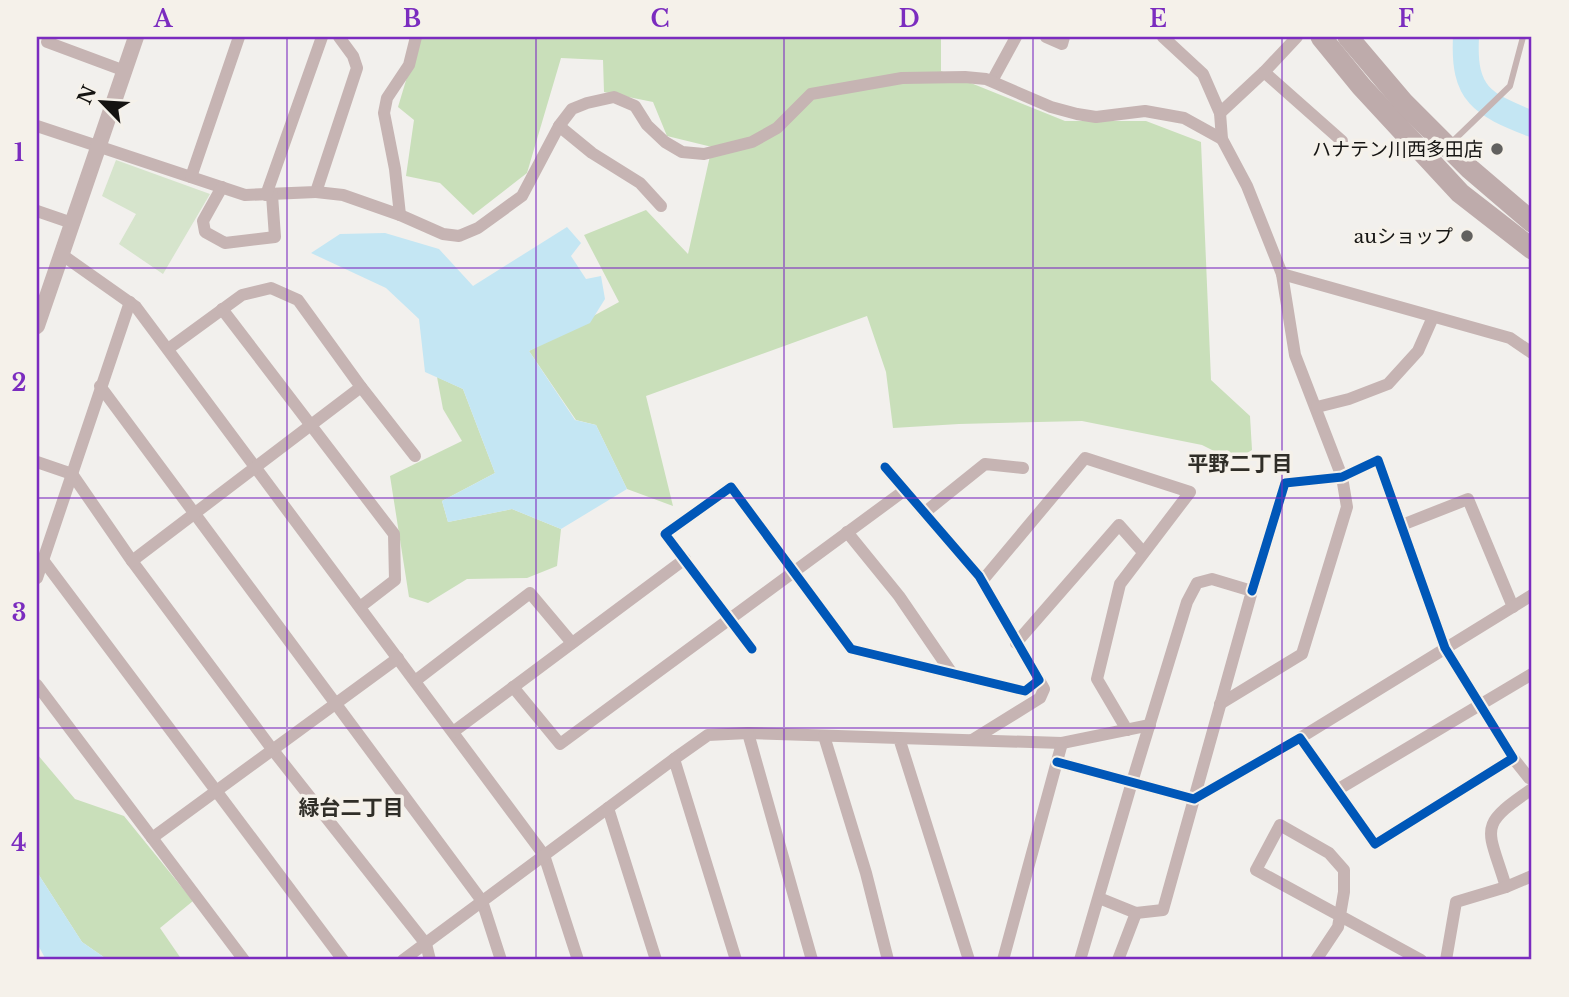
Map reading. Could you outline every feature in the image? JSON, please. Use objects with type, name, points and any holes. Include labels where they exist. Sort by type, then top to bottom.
[{"type":"highway","points":[[1321,37],[1361,86],[1460,193],[1532,248]]},
{"type":"highway","points":[[1348,37],[1404,103],[1447,147],[1532,222]]},
{"type":"street","points":[[37,326],[136,37]]},
{"type":"street","points":[[191,177],[239,37]]},
{"type":"street","points":[[222,187],[203,221],[205,232],[225,243],[275,237],[269,195],[322,37]]},
{"type":"street","points":[[316,192],[357,68],[353,56],[339,37]]},
{"type":"street","points":[[400,215],[395,169],[384,113],[387,98],[409,65],[416,37]]},
{"type":"street","points":[[992,82],[1016,37]]},
{"type":"street","points":[[1046,37],[1062,44],[1064,37]]},
{"type":"street","points":[[1163,37],[1203,74],[1220,113],[1222,139],[1247,186],[1282,274],[1295,355],[1342,477],[1347,507],[1302,654],[1220,704]]},
{"type":"street","points":[[1220,113],[1297,37]]},
{"type":"street","points":[[44,39],[125,71]]},
{"type":"street","points":[[1264,72],[1342,141]]},
{"type":"street","points":[[37,126],[245,195],[316,192],[343,195],[443,234],[459,236],[478,228],[522,196],[559,126],[572,109],[614,97],[635,106],[647,125],[665,142],[682,152],[704,153],[752,142],[777,128],[799,103],[811,94],[902,78],[965,77],[992,82],[1051,107],[1096,117],[1145,111],[1184,118],[1222,139]]},
{"type":"street","points":[[559,126],[592,153],[640,183],[661,205]]},
{"type":"street","points":[[37,211],[72,223]]},
{"type":"street","points":[[1532,248],[1532,259]]},
{"type":"street","points":[[61,254],[136,307],[544,855],[579,960]]},
{"type":"street","points":[[1282,274],[1510,338],[1532,353]]},
{"type":"street","points":[[168,349],[242,295],[271,288],[298,300],[415,456]]},
{"type":"street","points":[[37,578],[130,302]]},
{"type":"street","points":[[222,309],[394,534],[395,580],[360,607]]},
{"type":"street","points":[[1317,407],[1349,400],[1388,384],[1418,351],[1433,317]]},
{"type":"street","points":[[100,386],[482,901],[501,960]]},
{"type":"street","points":[[132,561],[361,387]]},
{"type":"street","points":[[982,581],[1085,458],[1190,492],[1120,584],[1097,679],[1127,730]]},
{"type":"street","points":[[1099,898],[1136,913],[1163,910],[1284,483],[1342,477],[1378,460],[1446,649],[1513,758],[1532,779]]},
{"type":"street","points":[[37,462],[72,474],[132,561],[272,749],[426,944],[430,960]]},
{"type":"street","points":[[924,513],[985,464],[1023,468]]},
{"type":"street","points":[[885,467],[982,581],[1044,690],[1040,698],[972,740]]},
{"type":"street","points":[[752,649],[665,534],[731,487],[851,649],[1025,691],[1039,680]]},
{"type":"street","points":[[513,687],[560,744],[905,490]]},
{"type":"street","points":[[1402,526],[1468,499],[1513,607]]},
{"type":"street","points":[[1016,643],[1119,525],[1143,552]]},
{"type":"street","points":[[847,532],[899,596],[951,672]]},
{"type":"street","points":[[453,732],[685,559]]},
{"type":"street","points":[[43,560],[343,960]]},
{"type":"street","points":[[1080,960],[1187,602],[1197,583],[1212,579],[1252,591]]},
{"type":"street","points":[[415,681],[530,593],[572,643]]},
{"type":"street","points":[[1056,762],[1194,799],[1300,738],[1532,595]]},
{"type":"street","points":[[152,838],[398,658]]},
{"type":"street","points":[[1337,790],[1532,674]]},
{"type":"street","points":[[37,685],[244,960]]},
{"type":"street","points":[[403,960],[708,735],[748,733],[1062,743],[1150,725]]},
{"type":"street","points":[[748,733],[812,960]]},
{"type":"street","points":[[824,736],[866,873],[888,960]]},
{"type":"street","points":[[899,738],[970,960]]},
{"type":"street","points":[[1300,738],[1375,844],[1513,758]]},
{"type":"street","points":[[1003,960],[1062,743]]},
{"type":"street","points":[[674,759],[736,960]]},
{"type":"street","points":[[1506,887],[1490,833],[1494,818],[1532,789]]},
{"type":"street","points":[[608,808],[656,960]]},
{"type":"street","points":[[1316,960],[1338,927],[1340,916],[1344,892],[1344,870],[1329,853],[1280,825],[1256,870],[1340,916],[1421,960]]},
{"type":"street","points":[[1446,960],[1456,902],[1532,876]]},
{"type":"street","points":[[1118,960],[1136,913]]},
{"type":"lane","points":[[1447,147],[1510,86],[1523,37]]},
{"type":"green space","points":[[419,37],[941,37],[941,71],[1065,121],[1146,121],[1201,142],[1211,380],[1250,416],[1252,450],[1234,461],[1202,445],[1082,421],[893,428],[886,372],[867,316],[646,396],[673,506],[627,489],[596,425],[576,420],[529,351],[619,302],[584,235],[646,210],[688,254],[712,147],[667,136],[653,102],[604,92],[603,60],[561,58],[527,173],[473,215],[440,183],[406,176],[414,120],[398,107]]},
{"type":"green space","points":[[116,160],[210,194],[163,274],[119,244],[136,214],[102,196]]},
{"type":"green space","points":[[437,377],[463,389],[495,473],[442,501],[448,522],[512,509],[561,529],[557,566],[527,578],[467,579],[428,603],[409,597],[390,476],[462,441],[443,409]]},
{"type":"green space","points":[[37,754],[75,799],[124,816],[193,901],[160,928],[182,960],[108,960],[82,942],[37,872]]},
{"type":"water","points":[[567,227],[581,243],[571,256],[586,279],[601,276],[605,299],[590,323],[529,351],[575,420],[596,425],[627,489],[561,529],[512,509],[448,522],[442,501],[495,473],[463,389],[425,372],[419,319],[386,288],[311,253],[340,234],[385,233],[439,249],[473,286]]},
{"type":"water","points":[[37,872],[82,942],[108,960],[46,960],[37,943]]},
{"type":"waterway","points":[[1466,37],[1468,72],[1479,95],[1500,110],[1532,124]]},
{"type":"cycle path","points":[[1057,762],[1194,799],[1300,738],[1375,844],[1513,758],[1445,648],[1378,460],[1342,477],[1285,483],[1252,591]]},
{"type":"cycle path","points":[[752,649],[665,534],[731,487],[851,649],[1025,691],[1039,680],[979,576],[885,467]]},
{"type":"place","name":"ハナテン川西多田店","points":[[1497,149]]},
{"type":"place","name":"auショップ","points":[[1467,236]]},
{"type":"district","name":"平野二丁目","points":[[1240,464]]},
{"type":"district","name":"緑台二丁目","points":[[351,808]]}]
